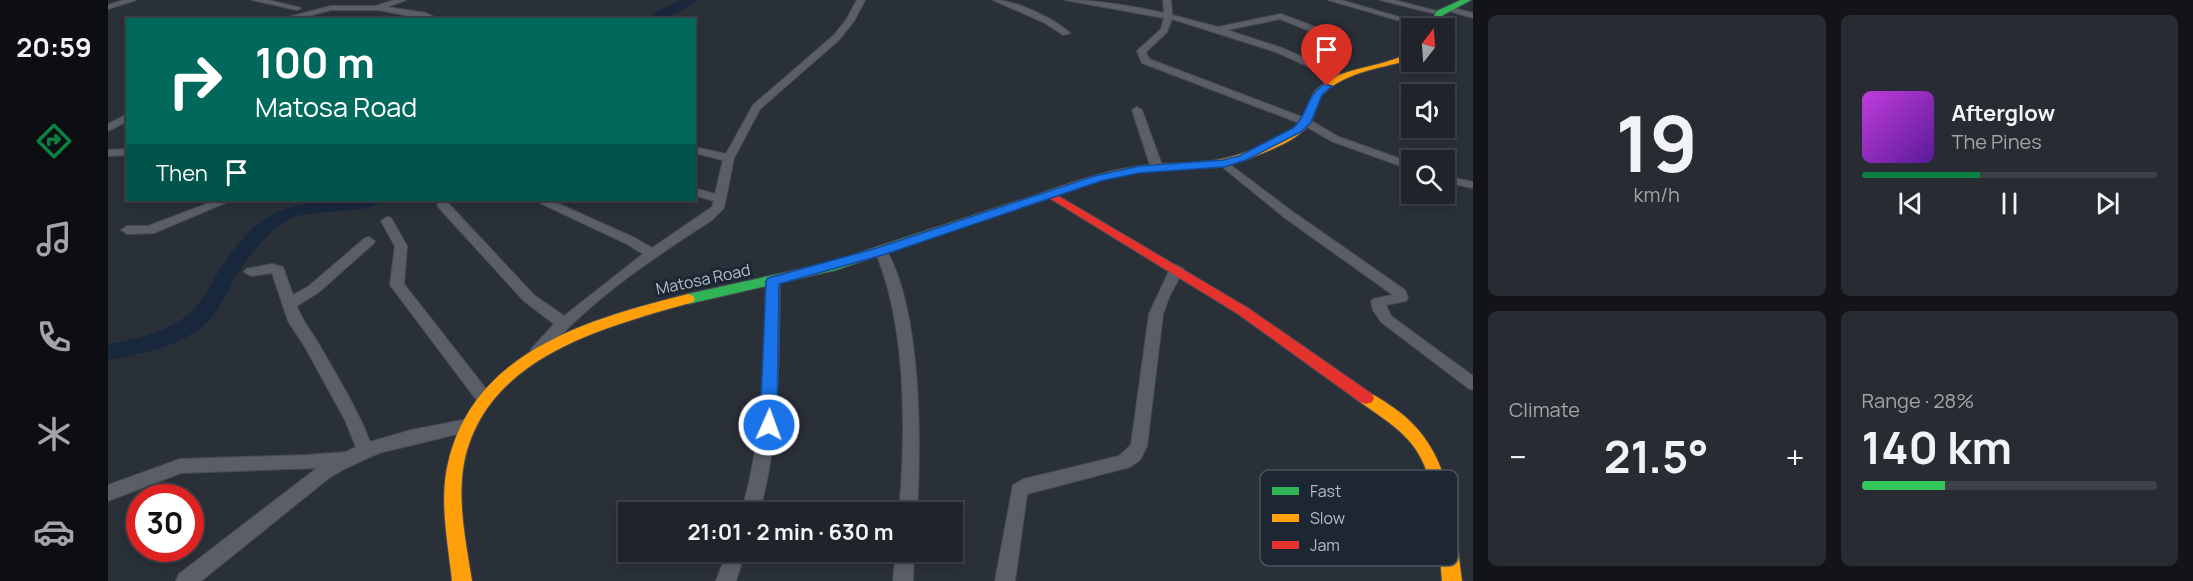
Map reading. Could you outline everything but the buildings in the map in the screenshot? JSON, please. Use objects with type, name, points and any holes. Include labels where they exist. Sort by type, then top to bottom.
[{"type":"street","points":[[108,7],[122,1],[132,0]]},
{"type":"street","points":[[256,0],[297,8]]},
{"type":"street","points":[[376,8],[402,0]]},
{"type":"street","points":[[533,356],[564,324],[635,265],[718,208],[722,199],[722,182],[729,158],[756,107],[837,37],[850,21],[861,0]]},
{"type":"street","points":[[997,0],[1048,21],[1066,33]]},
{"type":"street","points":[[1069,0],[1170,15],[1279,50],[1340,76]]},
{"type":"street","points":[[1167,0],[1170,15],[1167,28],[1161,36],[1142,51],[1145,61],[1306,122],[1335,139],[1401,163]]},
{"type":"street","points":[[1332,0],[1401,19]]},
{"type":"street","points":[[1384,0],[1473,16]]},
{"type":"street","points":[[1440,18],[1446,11],[1467,0]]},
{"type":"street","points":[[289,18],[331,8],[376,8],[426,15],[432,18]]},
{"type":"street","points":[[1217,30],[1281,16],[1320,32]]},
{"type":"street","points":[[1306,122],[1312,101],[1318,93],[1340,76],[1401,60]]},
{"type":"street","points":[[1137,110],[1157,168]]},
{"type":"street","points":[[108,128],[126,118]]},
{"type":"street","name":"Matosa Road","points":[[462,581],[453,519],[457,450],[468,424],[484,398],[533,356],[599,323],[652,307],[773,281],[881,251],[1098,178],[1157,168],[1224,163],[1242,158],[1284,139],[1306,122]]},
{"type":"street","points":[[696,150],[729,158]]},
{"type":"street","points":[[108,153],[126,152]]},
{"type":"street","points":[[1224,163],[1289,215],[1400,293],[1401,298],[1378,302],[1386,319],[1473,384]]},
{"type":"street","points":[[1455,181],[1473,184]]},
{"type":"street","points":[[696,192],[722,199]]},
{"type":"street","points":[[1050,194],[1243,311],[1372,401],[1406,426],[1420,441],[1430,456],[1435,470]]},
{"type":"street","points":[[127,230],[150,230],[223,201]]},
{"type":"street","points":[[544,201],[631,241],[652,254]]},
{"type":"street","points":[[443,204],[530,298],[564,324]]},
{"type":"street","points":[[387,221],[402,246],[397,285],[484,398]]},
{"type":"street","points":[[289,304],[314,289],[369,241]]},
{"type":"street","points":[[881,251],[892,273],[902,310],[910,417],[912,473],[909,502]]},
{"type":"street","points":[[251,272],[272,268],[278,270],[295,321],[311,344],[353,418],[365,450]]},
{"type":"street","points":[[1005,581],[1019,490],[1124,462],[1134,455],[1139,446],[1156,314],[1177,269]]},
{"type":"street","points":[[753,502],[763,467],[769,425],[773,281]]},
{"type":"street","points":[[186,581],[345,458],[413,435],[468,424]]},
{"type":"street","points":[[108,493],[180,466],[307,462],[345,458]]},
{"type":"street","points":[[726,581],[733,562]]},
{"type":"street","points":[[903,581],[904,562]]},
{"type":"street","points":[[1450,566],[1452,581]]},
{"type":"waterway","points":[[655,18],[690,0]]},
{"type":"waterway","points":[[108,352],[143,345],[167,337],[197,319],[209,305],[242,253],[264,229],[280,217],[302,208],[349,205],[369,201]]},
{"type":"traffic: fast","points":[[1437,18],[1440,13],[1467,0]]},
{"type":"traffic: fast","points":[[688,299],[831,267],[1020,204]]},
{"type":"traffic: slow","points":[[1020,204],[1078,184],[1123,172],[1216,164],[1248,156],[1300,128],[1307,119],[1316,95],[1329,84],[1360,70],[1401,60]]},
{"type":"traffic: slow","points":[[462,581],[454,507],[456,463],[467,426],[487,395],[514,370],[545,349],[580,332],[688,299]]},
{"type":"traffic: slow","points":[[1366,398],[1404,425],[1418,440],[1429,457],[1434,470]]},
{"type":"traffic: slow","points":[[1450,566],[1452,581]]},
{"type":"traffic: jam","points":[[1050,194],[1243,311],[1366,398]]},
{"type":"route","points":[[769,425],[773,281],[831,267],[1098,178],[1139,169],[1224,163],[1242,158],[1284,139],[1297,130],[1306,122],[1312,101],[1327,86]]}]
